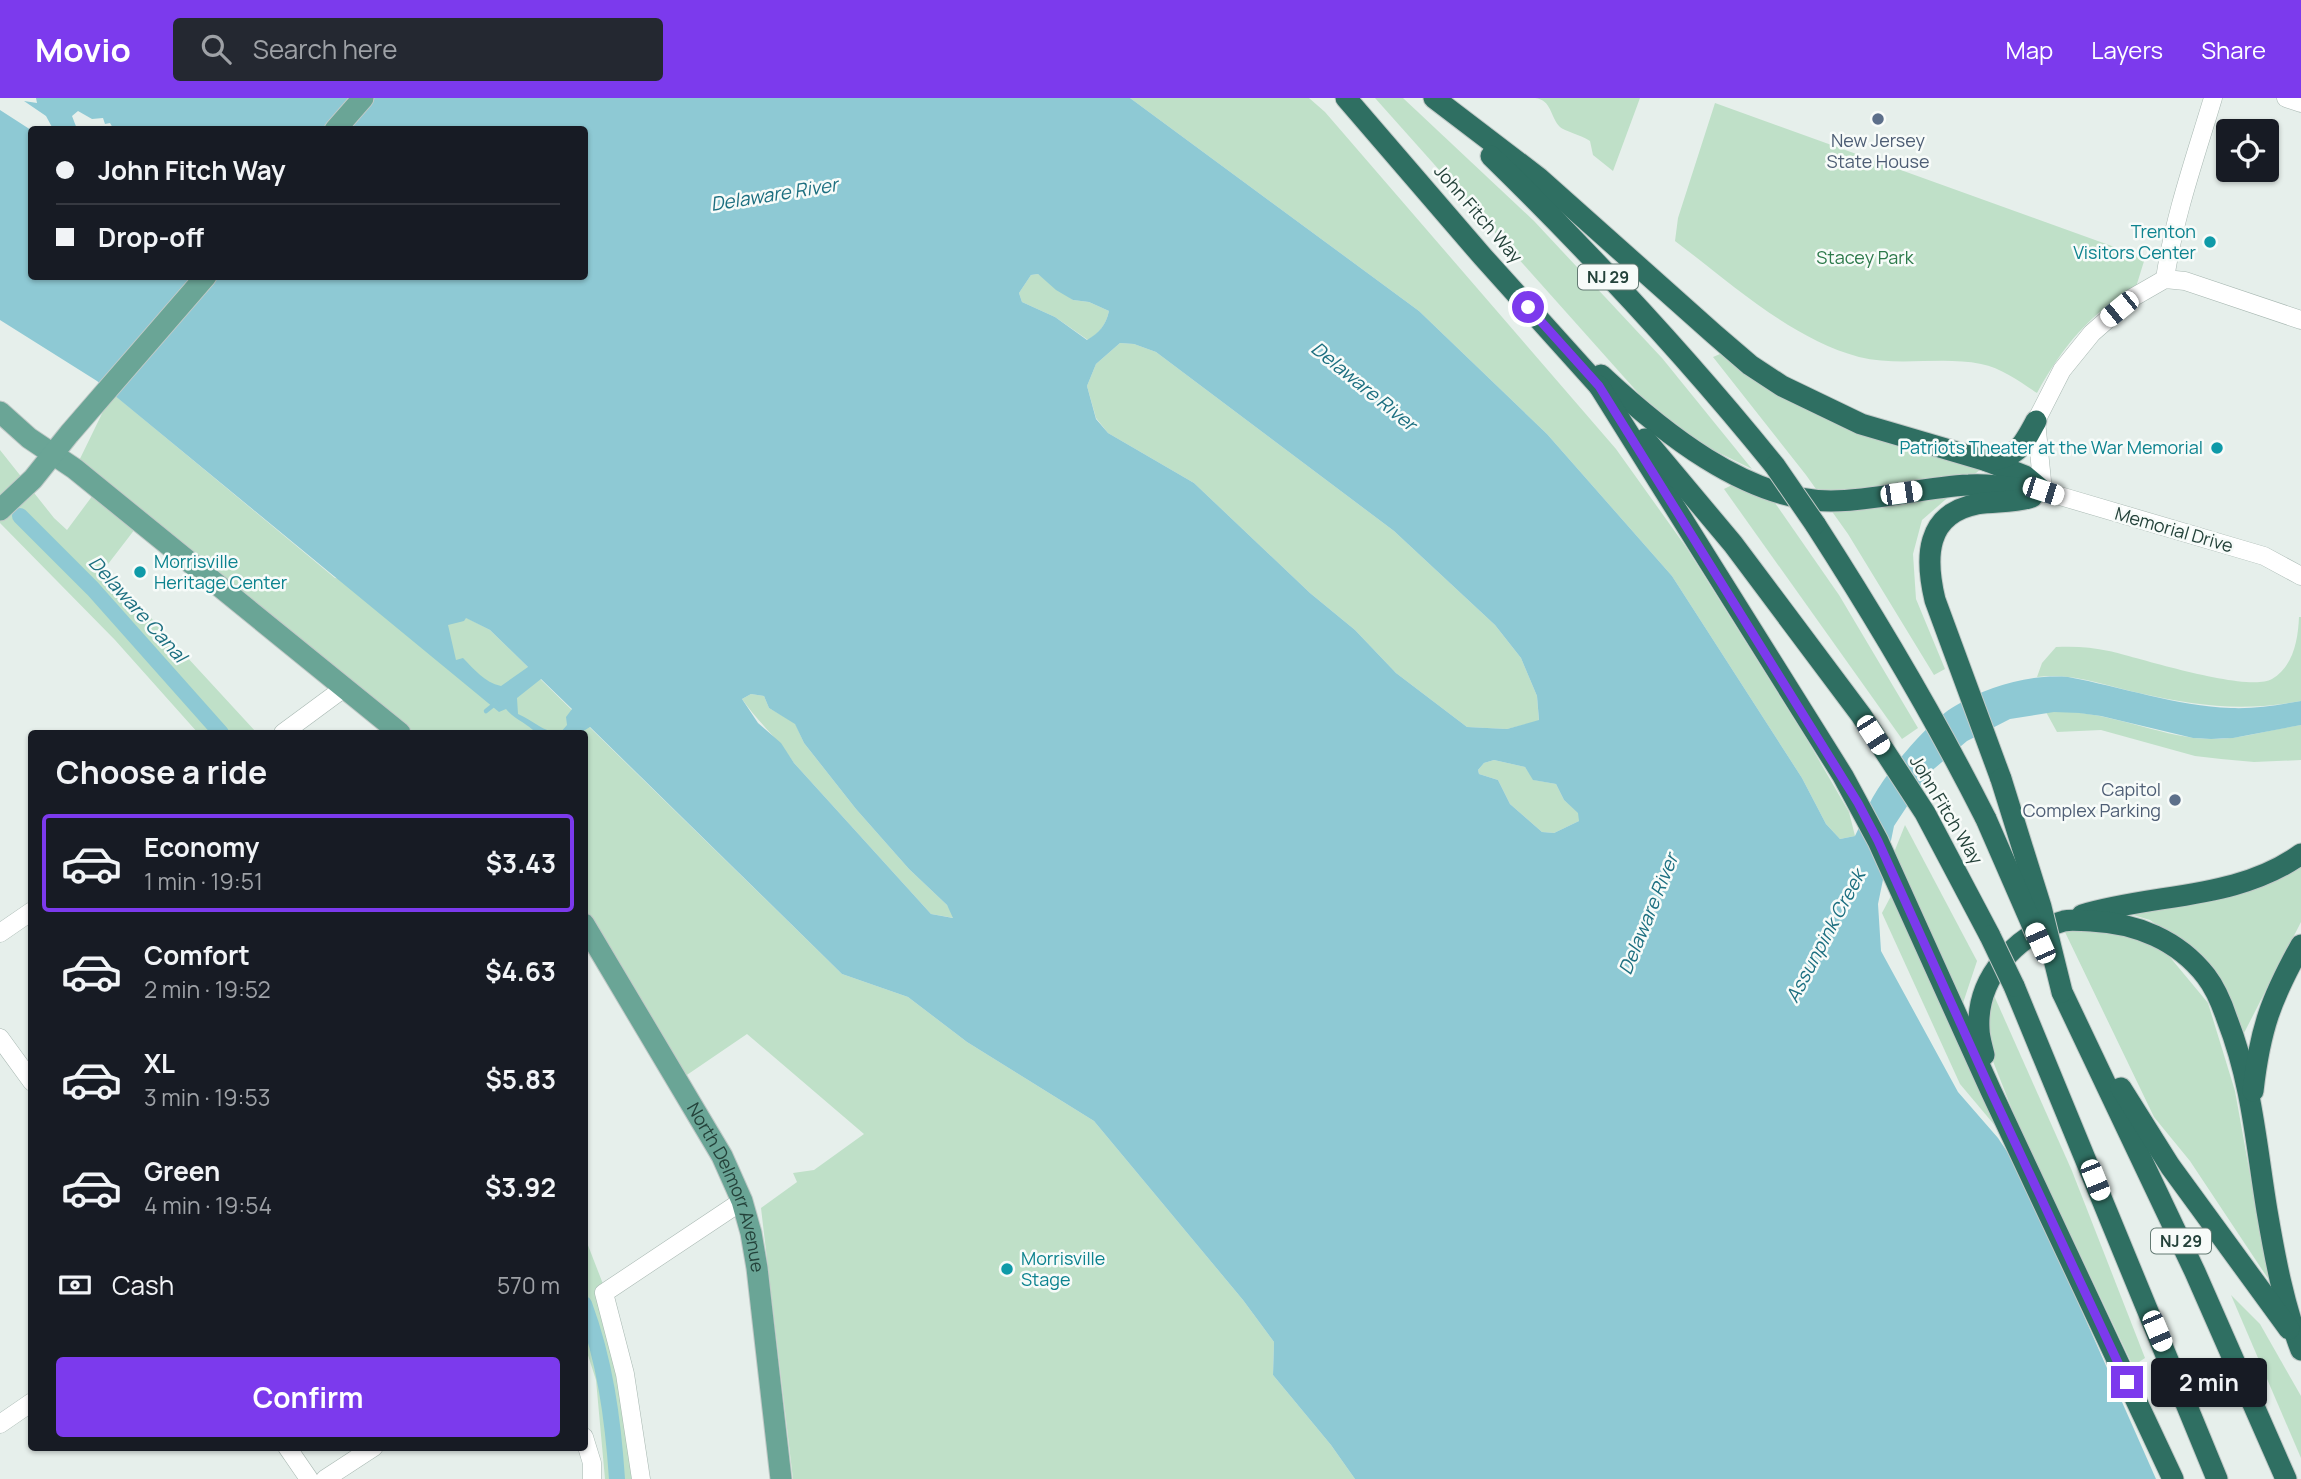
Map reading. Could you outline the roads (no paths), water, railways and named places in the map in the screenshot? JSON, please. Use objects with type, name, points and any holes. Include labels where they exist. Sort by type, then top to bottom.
[{"type":"highway","name":"John Fitch Way","points":[[1346,98],[1599,386],[1733,544],[1860,715],[1946,850],[2014,986],[2217,1479]]},
{"type":"highway","name":"John Fitch Way","points":[[1433,98],[1526,189],[1664,334],[1775,466],[1877,621],[1966,779],[2066,999]]},
{"type":"highway","points":[[1433,98],[1539,177],[1714,334],[1751,365],[1782,386],[1861,424],[1987,461],[2025,476],[2043,491]]},
{"type":"highway","points":[[1528,307],[1618,391],[1674,438],[1722,467],[1772,489],[1831,501],[1970,484],[2043,491]]},
{"type":"highway","points":[[1599,386],[1843,776],[1878,841],[1991,1091],[2173,1479]]},
{"type":"highway","points":[[1987,461],[2001,459],[2017,452],[2036,421]]},
{"type":"highway","points":[[2043,491],[2016,501],[1966,507],[1947,518],[1935,533],[1929,553],[1930,578],[2001,779],[2066,999],[2169,1166],[2300,1346]]},
{"type":"highway","points":[[1991,1091],[1979,1028],[1980,1011],[1988,980],[2007,954],[2026,937],[2066,920],[2109,907],[2233,886],[2266,874],[2301,854]]},
{"type":"highway","points":[[2066,920],[2117,923],[2158,937],[2190,958],[2220,999],[2252,1103],[2267,1212],[2282,1287],[2300,1346]]},
{"type":"highway","points":[[2252,1103],[2256,1061],[2268,1011],[2281,980],[2301,945]]},
{"type":"highway","name":"NJ 29","points":[[2066,999],[2195,1272],[2286,1479]]},
{"type":"highway","points":[[2200,1438],[2227,1479]]},
{"type":"main road","points":[[338,126],[363,98]]},
{"type":"main road","points":[[0,510],[33,479],[203,280]]},
{"type":"main road","points":[[0,412],[29,438],[86,477],[396,730]]},
{"type":"main road","name":"North Delmorr Avenue","points":[[588,931],[722,1156],[742,1200],[757,1268],[781,1479]]},
{"type":"street","points":[[2165,279],[2171,240],[2213,98]]},
{"type":"street","points":[[2286,98],[2301,103]]},
{"type":"street","points":[[2043,491],[2036,421],[2062,370],[2092,333],[2132,298],[2153,284],[2165,279],[2185,281],[2301,320]]},
{"type":"street","name":"Memorial Drive","points":[[2043,491],[2264,556],[2301,576]]},
{"type":"street","points":[[287,730],[344,688]]},
{"type":"street","points":[[0,933],[28,914]]},
{"type":"street","points":[[0,1038],[28,1076]]},
{"type":"street","points":[[641,1479],[625,1374],[604,1293],[742,1200]]},
{"type":"street","points":[[0,1424],[28,1405]]},
{"type":"street","points":[[588,1450],[592,1463],[592,1479]]},
{"type":"street","points":[[290,1451],[309,1479]]},
{"type":"street","points":[[326,1479],[368,1451]]},
{"type":"water","points":[[36,98],[1130,98],[1419,311],[1547,434],[1672,576],[1802,778],[1826,824],[1840,839],[1855,836],[1883,782],[1901,757],[1934,722],[1955,706],[1995,687],[2039,677],[2068,677],[2210,707],[2258,707],[2301,701],[2301,725],[2233,738],[2193,738],[2079,713],[2054,712],[2010,719],[1967,741],[1929,773],[1894,826],[1878,904],[1881,951],[1958,1092],[1998,1138],[2020,1171],[2156,1479],[1355,1479],[1331,1445],[1273,1375],[1274,1342],[1243,1300],[1094,1121],[967,1042],[908,997],[842,974],[590,727],[585,730],[563,730],[567,725],[566,717],[572,709],[541,679],[517,698],[518,714],[548,730],[532,730],[506,709],[499,712],[97,381],[0,320],[0,110],[28,128],[28,280],[588,280],[588,126],[112,126],[110,123],[105,124],[103,118],[92,119],[78,111],[72,116],[76,126],[51,126],[46,116],[24,101],[37,103]],"holes":[[[1038,274],[1056,290],[1073,300],[1089,302],[1109,311],[1101,328],[1087,340],[1055,317],[1022,302],[1019,293],[1031,275]],[[1120,343],[1134,344],[1156,352],[1394,531],[1495,625],[1521,658],[1537,696],[1539,720],[1507,729],[1467,727],[1396,673],[1355,630],[1310,593],[1194,483],[1108,433],[1096,419],[1087,386],[1096,364]],[[466,618],[490,630],[528,667],[501,686],[480,675],[463,658],[456,660],[448,625]],[[751,694],[764,696],[769,708],[795,724],[804,743],[856,809],[909,869],[947,905],[953,918],[931,914],[794,763],[781,743],[758,723],[742,699]],[[1494,760],[1525,767],[1533,780],[1556,784],[1564,800],[1578,813],[1579,821],[1554,833],[1542,832],[1510,804],[1498,780],[1479,774],[1478,770],[1484,763]]]},
{"type":"waterway","name":"Delaware Canal","points":[[20,516],[93,589],[218,730]]},
{"type":"waterway","points":[[486,711],[496,703]]},
{"type":"waterway","name":"Delaware Canal","points":[[588,1316],[607,1390],[617,1479]]},
{"type":"place","name":"New Jersey State House","points":[[1878,119]]},
{"type":"place","name":"Trenton Visitors Center","points":[[2210,242]]},
{"type":"place","name":"Patriots Theater at the War Memorial","points":[[2217,448]]},
{"type":"place","name":"Morrisville Heritage Center","points":[[140,572]]},
{"type":"place","name":"Capitol Complex Parking","points":[[2175,800]]},
{"type":"place","name":"Morrisville Stage","points":[[1007,1269]]},
{"type":"water label","name":"Delaware River","points":[[774,194]]},
{"type":"water label","name":"Delaware River","points":[[1364,386]]},
{"type":"water label","name":"Delaware River","points":[[1648,914]]},
{"type":"water label","name":"Assunpink Creek","points":[[1825,936]]},
{"type":"park label","name":"Stacey Park","points":[[1865,258]]}]
